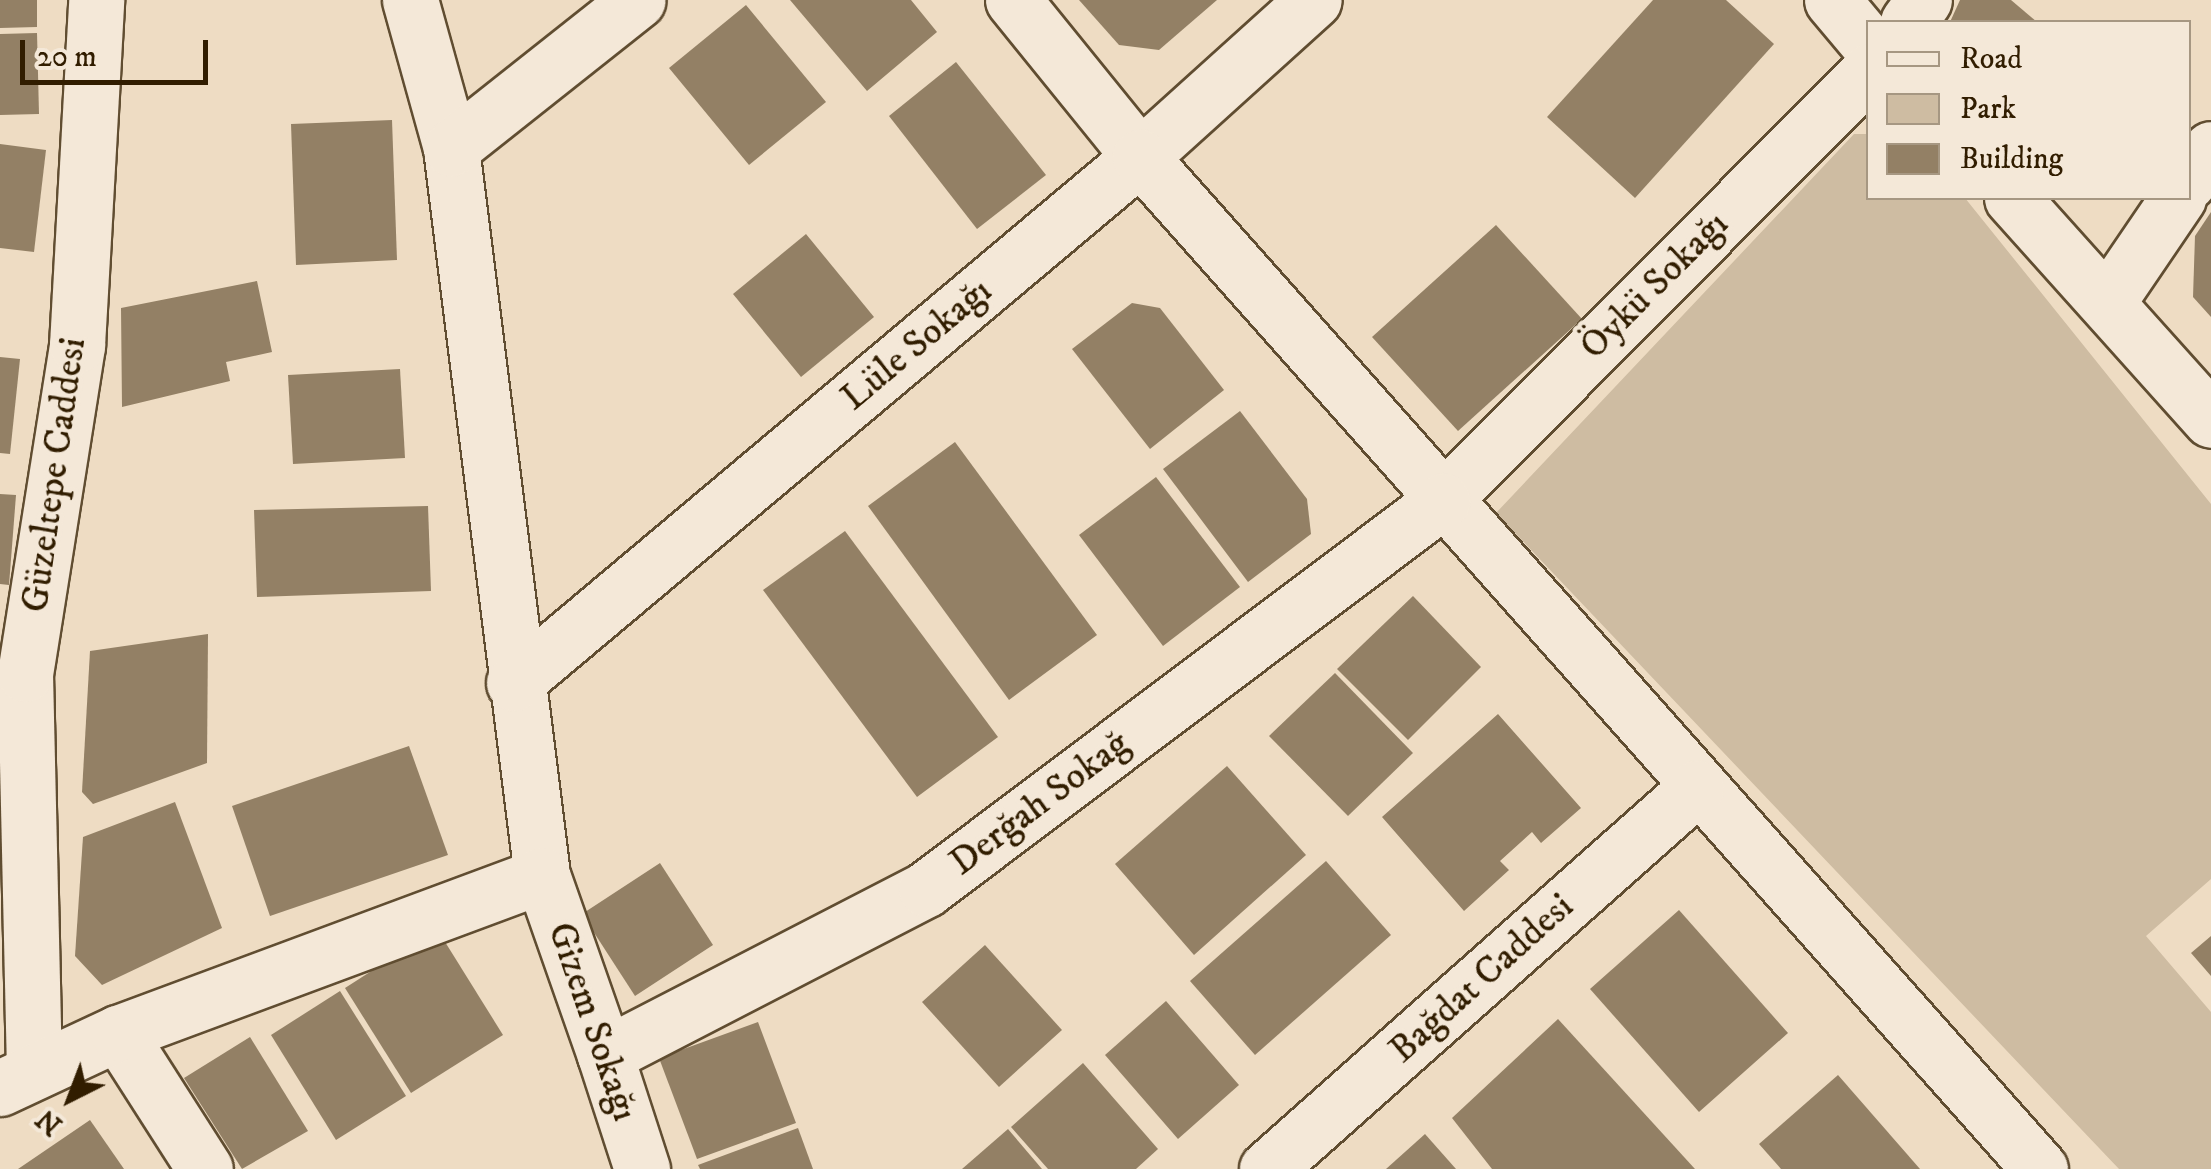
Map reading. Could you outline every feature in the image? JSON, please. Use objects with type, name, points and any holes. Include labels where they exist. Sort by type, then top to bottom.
[{"type":"street","name":"Güzeltepe Caddesi","points":[[96,0],[77,345],[25,674],[17,1079],[118,1033],[542,874]]},
{"type":"street","name":"Gizem Sokağı","points":[[410,0],[451,148],[514,683],[542,874],[642,1169]]},
{"type":"street","points":[[451,148],[638,0]]},
{"type":"street","points":[[1012,0],[1140,157],[1442,501],[2040,1169]]},
{"type":"street","name":"Lüle Sokağı","points":[[514,683],[1140,157],[1314,0]]},
{"type":"street","points":[[1832,0],[1866,41]]},
{"type":"street","name":"Öykü Sokağı","points":[[1442,501],[1866,74]]},
{"type":"street","points":[[2191,178],[2211,149]]},
{"type":"street","points":[[2014,200],[2211,420]]},
{"type":"street","points":[[2108,301],[2177,200]]},
{"type":"street","name":"Derğah Sokağ","points":[[605,1056],[926,889],[1442,501]]},
{"type":"street","name":"Bağdat Caddesi","points":[[1268,1169],[1696,788]]},
{"type":"street","points":[[118,1033],[205,1169]]},
{"type":"green space","points":[[1854,134],[1866,134],[1866,200],[1967,200],[2211,504],[2211,879],[2146,936],[2211,1012],[2211,1169],[2119,1169],[1496,513]]},
{"type":"building","points":[[0,0],[37,0],[37,27],[0,28]]},
{"type":"building","points":[[790,0],[911,0],[937,32],[867,91]]},
{"type":"building","points":[[1079,0],[1217,0],[1159,50],[1119,45]]},
{"type":"building","points":[[1653,0],[1726,0],[1774,44],[1635,198],[1547,117]]},
{"type":"building","points":[[1960,0],[2011,0],[2035,20],[1951,20]]},
{"type":"building","points":[[746,5],[826,102],[749,165],[669,68]]},
{"type":"building","points":[[37,33],[39,114],[0,115],[0,34]]},
{"type":"building","points":[[956,62],[1046,175],[977,229],[889,116]]},
{"type":"building","points":[[392,120],[397,260],[296,265],[291,124]]},
{"type":"building","points":[[0,144],[46,150],[34,252],[0,248]]},
{"type":"building","points":[[2211,212],[2211,317],[2193,297],[2195,236]]},
{"type":"building","points":[[1496,225],[1582,319],[1458,431],[1372,337]]},
{"type":"building","points":[[806,234],[874,317],[801,377],[733,294]]},
{"type":"building","points":[[257,281],[272,352],[226,362],[230,381],[122,407],[121,308]]},
{"type":"building","points":[[1132,303],[1160,308],[1224,390],[1150,449],[1072,349]]},
{"type":"building","points":[[0,357],[20,359],[10,454],[0,453]]},
{"type":"building","points":[[400,369],[405,458],[293,464],[288,375]]},
{"type":"building","points":[[1240,411],[1307,499],[1311,534],[1248,582],[1163,469]]},
{"type":"building","points":[[955,442],[1097,635],[1009,700],[868,506]]},
{"type":"building","points":[[1156,477],[1240,587],[1163,646],[1079,535]]},
{"type":"building","points":[[0,494],[16,495],[9,585],[0,584]]},
{"type":"building","points":[[428,506],[431,591],[257,597],[254,510]]},
{"type":"building","points":[[845,531],[998,737],[917,797],[763,590]]},
{"type":"building","points":[[1413,596],[1481,667],[1408,740],[1337,669]]},
{"type":"building","points":[[208,634],[207,763],[93,804],[82,792],[90,651]]},
{"type":"building","points":[[1335,673],[1413,753],[1348,816],[1269,736]]},
{"type":"building","points":[[1498,714],[1581,808],[1541,843],[1532,832],[1500,861],[1509,870],[1464,911],[1382,817]]},
{"type":"building","points":[[409,746],[448,855],[270,916],[232,806]]},
{"type":"building","points":[[1227,766],[1306,855],[1194,955],[1115,864]]},
{"type":"building","points":[[175,802],[222,928],[102,985],[75,956],[83,837]]},
{"type":"building","points":[[1326,861],[1391,935],[1255,1055],[1190,981]]},
{"type":"building","points":[[660,863],[713,945],[635,996],[582,914]]},
{"type":"building","points":[[1679,910],[1788,1033],[1699,1112],[1590,989]]},
{"type":"building","points":[[437,929],[503,1035],[411,1093],[345,988]]},
{"type":"building","points":[[2211,936],[2211,976],[2191,953]]},
{"type":"building","points":[[985,945],[1062,1030],[999,1087],[922,1002]]},
{"type":"building","points":[[340,991],[406,1096],[336,1140],[271,1035]]},
{"type":"building","points":[[1166,1001],[1239,1085],[1178,1139],[1105,1055]]},
{"type":"building","points":[[1558,1019],[1695,1169],[1492,1169],[1452,1118]]},
{"type":"building","points":[[758,1022],[796,1123],[697,1159],[659,1058]]},
{"type":"building","points":[[250,1037],[308,1131],[242,1169],[184,1078]]},
{"type":"building","points":[[1083,1063],[1158,1149],[1136,1169],[1048,1169],[1011,1127]]},
{"type":"building","points":[[1838,1075],[1920,1169],[1781,1169],[1759,1144]]},
{"type":"building","points":[[90,1120],[124,1169],[18,1169]]},
{"type":"building","points":[[798,1128],[813,1169],[700,1169],[698,1165]]},
{"type":"building","points":[[1008,1129],[1042,1169],[962,1169]]},
{"type":"building","points":[[1425,1134],[1456,1169],[1386,1169]]}]
